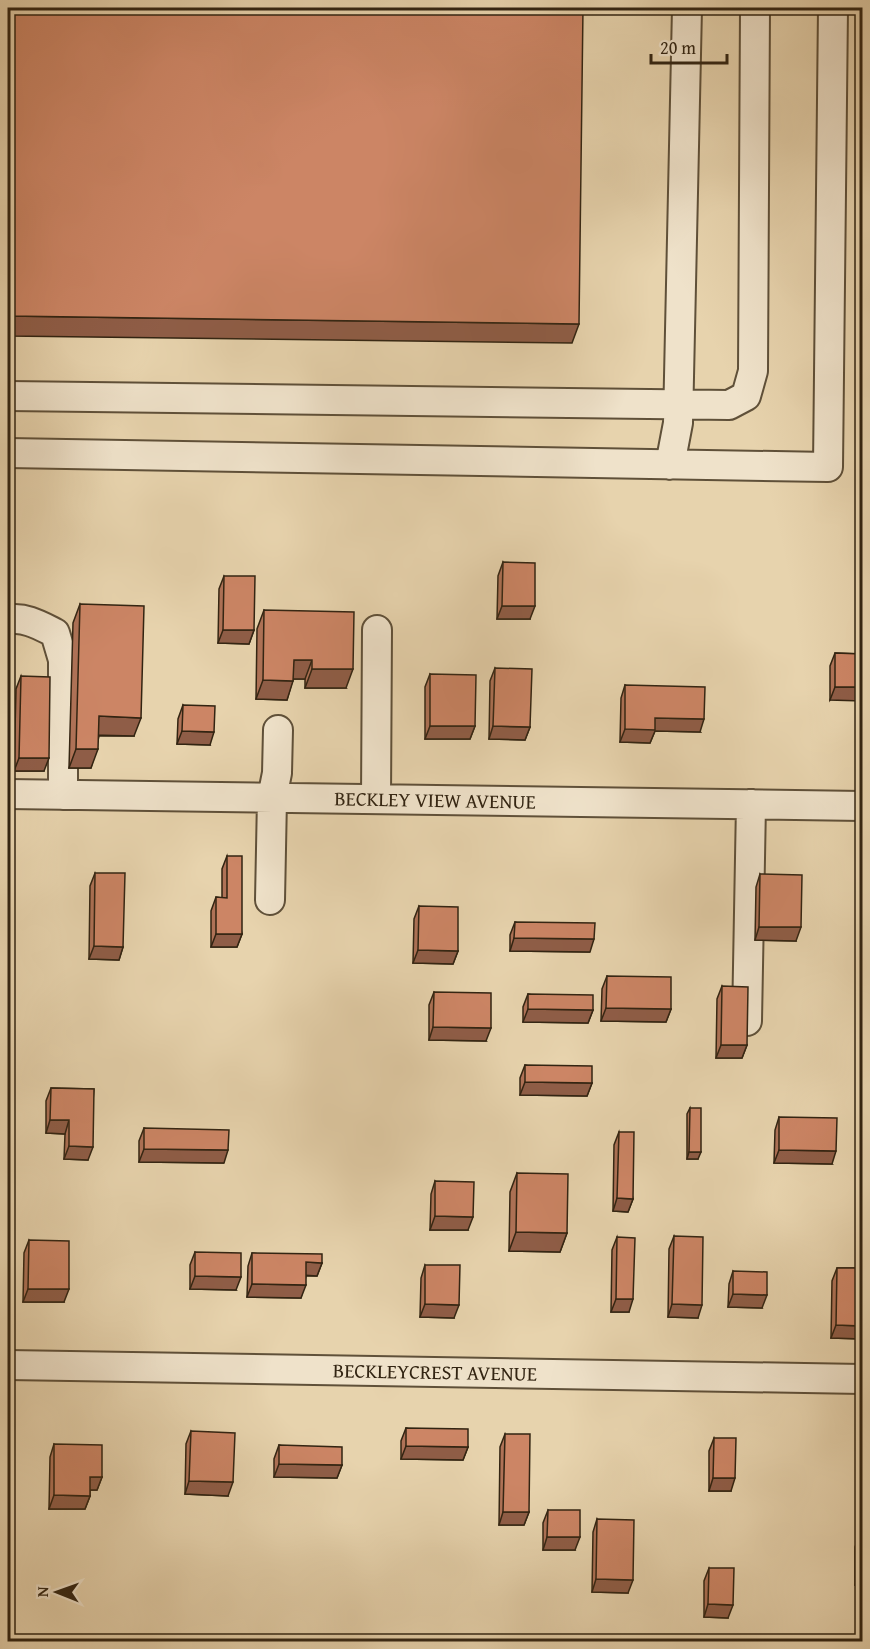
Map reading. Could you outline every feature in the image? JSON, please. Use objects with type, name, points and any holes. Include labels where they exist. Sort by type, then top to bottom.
[{"type":"street","points":[[670,465],[678,423],[687,8]]},
{"type":"street","points":[[8,396],[729,405],[746,396],[753,371],[755,8]]},
{"type":"street","points":[[8,453],[828,467],[833,8]]},
{"type":"street","points":[[8,620],[33,622],[55,633],[63,660],[63,795]]},
{"type":"street","points":[[376,799],[377,630]]},
{"type":"street","points":[[270,900],[272,798],[277,773],[278,730]]},
{"type":"street","name":"BECKLEY VIEW AVENUE","points":[[8,794],[862,806]]},
{"type":"street","points":[[747,1021],[751,804]]},
{"type":"street","name":"BECKLEYCREST AVENUE","points":[[8,1365],[862,1379]]},
{"type":"building","points":[[8,8],[583,8],[579,324],[8,316]]},
{"type":"building","points":[[503,562],[535,563],[535,606],[502,606]]},
{"type":"building","points":[[224,576],[255,576],[254,630],[223,630]]},
{"type":"building","points":[[80,604],[144,606],[141,718],[99,716],[98,749],[76,749]]},
{"type":"building","points":[[264,610],[354,612],[353,669],[312,669],[312,660],[294,660],[293,681],[263,680]]},
{"type":"building","points":[[835,653],[862,654],[862,687],[835,687]]},
{"type":"building","points":[[495,668],[532,669],[530,727],[493,726]]},
{"type":"building","points":[[430,674],[476,675],[475,726],[430,726]]},
{"type":"building","points":[[21,676],[50,677],[49,758],[19,758]]},
{"type":"building","points":[[625,685],[705,687],[704,719],[655,718],[655,730],[625,729]]},
{"type":"building","points":[[183,705],[215,706],[214,732],[182,731]]},
{"type":"building","points":[[227,856],[242,856],[242,934],[216,934],[216,897],[227,898]]},
{"type":"building","points":[[95,873],[125,873],[123,947],[94,946]]},
{"type":"building","points":[[760,874],[802,875],[801,927],[759,927]]},
{"type":"building","points":[[419,906],[458,907],[458,951],[418,950]]},
{"type":"building","points":[[515,922],[595,923],[594,939],[514,938]]},
{"type":"building","points":[[607,976],[671,977],[671,1009],[606,1008]]},
{"type":"building","points":[[722,986],[748,987],[747,1045],[721,1045]]},
{"type":"building","points":[[434,992],[491,993],[491,1028],[433,1027]]},
{"type":"building","points":[[528,994],[593,995],[593,1010],[528,1009]]},
{"type":"building","points":[[525,1065],[592,1066],[592,1083],[525,1082]]},
{"type":"building","points":[[51,1088],[94,1089],[93,1147],[69,1146],[69,1120],[50,1120]]},
{"type":"building","points":[[690,1108],[701,1108],[701,1152],[689,1152]]},
{"type":"building","points":[[779,1117],[837,1118],[836,1151],[779,1150]]},
{"type":"building","points":[[144,1128],[229,1130],[228,1150],[144,1149]]},
{"type":"building","points":[[619,1132],[634,1132],[633,1199],[617,1198]]},
{"type":"building","points":[[517,1173],[568,1174],[567,1233],[516,1232]]},
{"type":"building","points":[[435,1181],[474,1182],[473,1217],[435,1216]]},
{"type":"building","points":[[674,1236],[703,1237],[702,1305],[672,1304]]},
{"type":"building","points":[[617,1237],[635,1238],[633,1299],[616,1299]]},
{"type":"building","points":[[29,1240],[69,1241],[69,1289],[28,1289]]},
{"type":"building","points":[[195,1252],[241,1253],[241,1277],[195,1276]]},
{"type":"building","points":[[252,1253],[322,1254],[322,1263],[306,1262],[306,1285],[252,1284]]},
{"type":"building","points":[[425,1265],[460,1265],[459,1305],[425,1304]]},
{"type":"building","points":[[837,1268],[862,1268],[862,1326],[836,1325]]},
{"type":"building","points":[[733,1271],[767,1272],[767,1295],[733,1294]]},
{"type":"building","points":[[406,1428],[468,1429],[468,1447],[406,1446]]},
{"type":"building","points":[[191,1431],[235,1433],[233,1482],[189,1481]]},
{"type":"building","points":[[505,1434],[530,1434],[529,1512],[503,1512]]},
{"type":"building","points":[[714,1438],[736,1438],[735,1478],[713,1478]]},
{"type":"building","points":[[54,1444],[102,1445],[102,1477],[90,1477],[90,1496],[54,1495]]},
{"type":"building","points":[[279,1445],[342,1447],[342,1465],[279,1464]]},
{"type":"building","points":[[548,1510],[580,1510],[580,1537],[547,1537]]},
{"type":"building","points":[[597,1519],[634,1520],[633,1580],[596,1579]]},
{"type":"building","points":[[860,1534],[862,1534],[862,1572],[860,1572]]},
{"type":"building","points":[[709,1568],[734,1568],[733,1605],[708,1604]]}]
